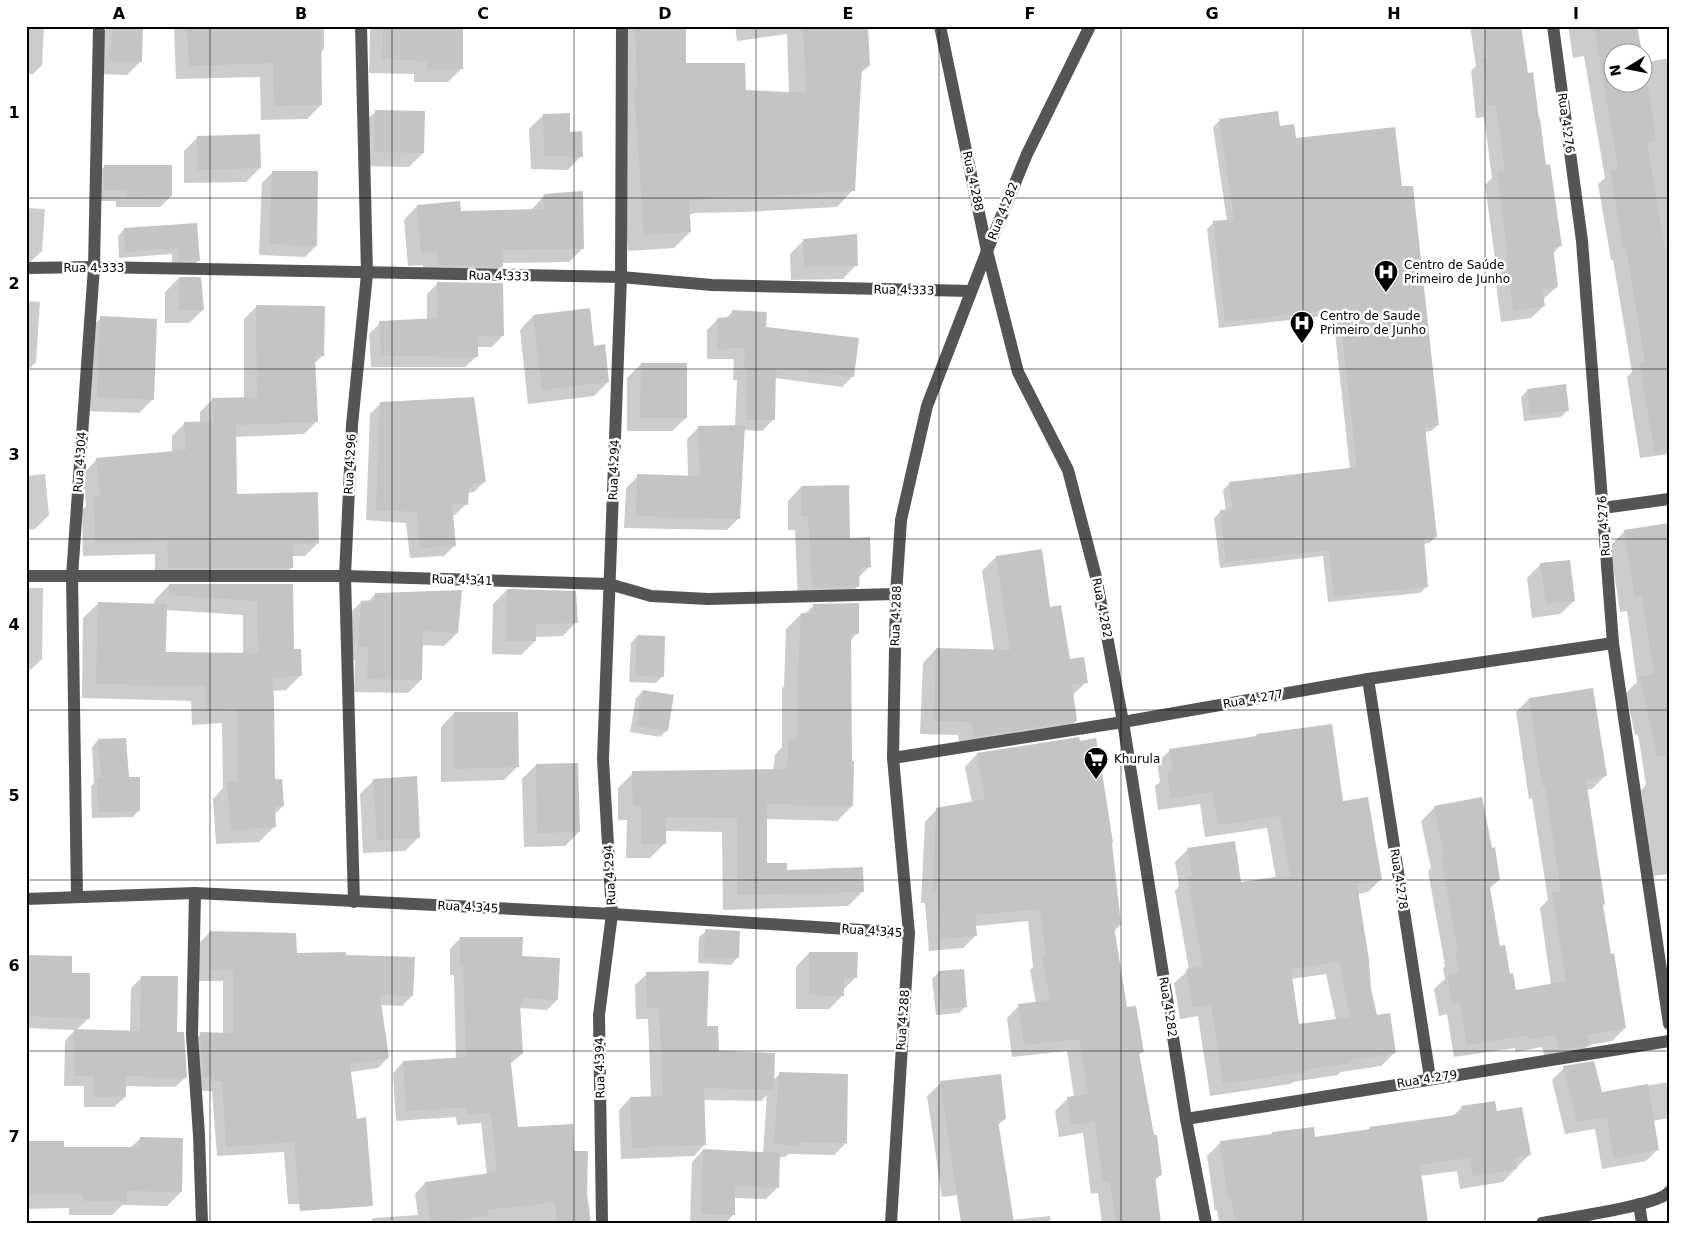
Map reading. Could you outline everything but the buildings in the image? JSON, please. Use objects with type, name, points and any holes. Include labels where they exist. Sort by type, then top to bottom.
[{"type":"street","name":"Rua 4.304","points":[[77,898],[72,576],[94,267],[99,26]]},
{"type":"street","name":"Rua 4.296","points":[[354,902],[345,576],[352,425],[367,274],[360,26]]},
{"type":"street","name":"Rua 4.294","points":[[612,914],[603,759],[621,277],[622,26]]},
{"type":"street","name":"Rua 4.288","points":[[891,1223],[909,933],[893,758],[896,594],[901,520],[927,406],[987,251],[940,26]]},
{"type":"street","name":"Rua 4.282","points":[[1090,26],[1027,154],[987,251],[1018,372],[1068,470],[1096,577],[1123,722],[1186,1119],[1206,1223]]},
{"type":"street","name":"Rua 4.276","points":[[1553,26],[1582,241],[1613,643],[1669,1024]]},
{"type":"street","name":"Rua 4.333","points":[[26,268],[94,267],[367,274],[621,277],[712,286],[971,292]]},
{"type":"street","points":[[1603,508],[1669,499]]},
{"type":"street","name":"Rua 4.341","points":[[26,576],[345,576],[609,584],[651,596],[708,599],[896,594]]},
{"type":"street","name":"Rua 4.277","points":[[893,758],[1123,722],[1368,679],[1613,643]]},
{"type":"street","name":"Rua 4.278","points":[[1368,679],[1430,1078]]},
{"type":"street","points":[[195,893],[192,1035],[199,1136],[202,1223]]},
{"type":"street","name":"Rua 4.345","points":[[26,899],[195,893],[612,914],[909,933]]},
{"type":"street","name":"Rua 4.394","points":[[602,1223],[600,1015],[612,914]]},
{"type":"street","name":"Rua 4.279","points":[[1186,1119],[1430,1078],[1669,1041]]},
{"type":"street","points":[[1542,1223],[1639,1204],[1666,1196],[1669,1192]]},
{"type":"street","points":[[1639,1204],[1642,1223]]},
{"type":"place","name":"Centro de Saúde Primeiro de Junho","points":[[1386,293]]},
{"type":"place","name":"Centro de Saude Primeiro de Junho","points":[[1302,344]]},
{"type":"place","name":"Khurula","points":[[1096,780]]}]
